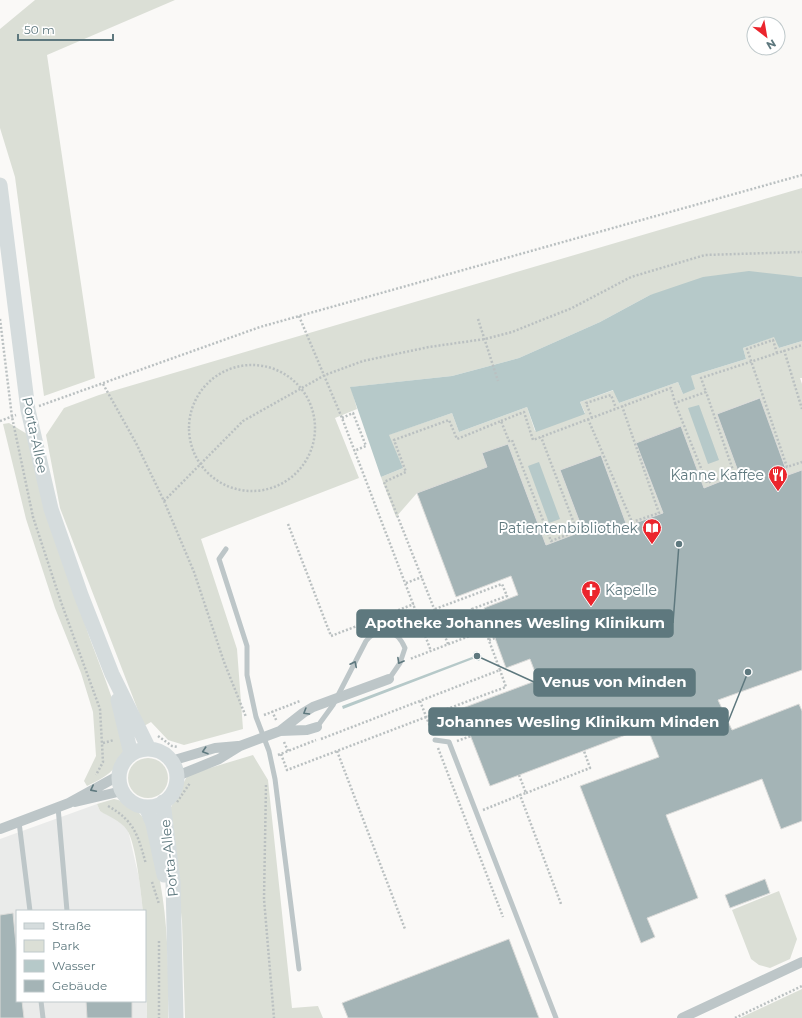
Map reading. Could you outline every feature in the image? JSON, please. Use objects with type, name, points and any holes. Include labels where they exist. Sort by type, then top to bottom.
[{"type":"street","name":"Porta-Allee","points":[[0,186],[28,410],[51,509],[81,596],[112,674],[149,749]]},
{"type":"street","name":"Porta-Allee","points":[[112,674],[131,754]]},
{"type":"street","points":[[177,776],[218,759],[240,746],[280,731],[303,713],[389,679]]},
{"type":"street","points":[[280,731],[307,730],[317,727]]},
{"type":"street","points":[[171,761],[215,748],[240,746]]},
{"type":"street","points":[[142,749],[149,749],[158,750],[171,761],[177,776],[174,791],[163,802],[146,807],[132,802],[122,791],[118,776],[125,760],[131,754],[142,749]]},
{"type":"street","points":[[69,803],[118,776]]},
{"type":"street","points":[[0,829],[69,803],[122,791]]},
{"type":"street","name":"Porta-Allee","points":[[163,802],[172,874],[166,912]]},
{"type":"street","name":"Porta-Allee","points":[[146,807],[152,824],[166,912],[176,1018]]},
{"type":"street","points":[[682,1018],[802,962]]},
{"type":"lane","points":[[226,548],[218,559],[247,646],[247,675],[256,717],[264,737],[275,779],[298,969]]},
{"type":"lane","points":[[317,727],[336,699],[366,641],[371,635],[378,631],[387,630],[395,634],[402,641],[404,648],[400,663],[389,679]]},
{"type":"lane","points":[[435,740],[449,742],[556,1018]]},
{"type":"lane","points":[[58,807],[67,910]]},
{"type":"lane","points":[[19,822],[30,910]]},
{"type":"lane","points":[[41,1002],[43,1018]]},
{"type":"path","points":[[28,410],[260,327],[802,175]]},
{"type":"path","points":[[164,501],[244,421],[325,375],[363,361],[429,347],[485,339],[512,332],[572,308],[631,277],[705,255],[802,252]]},
{"type":"path","points":[[299,316],[342,418],[431,651]]},
{"type":"path","points":[[0,319],[12,417],[33,517],[61,602],[100,709],[103,762],[95,776],[100,785]]},
{"type":"path","points":[[478,319],[498,381]]},
{"type":"path","points":[[777,353],[773,340],[747,349],[787,467],[802,462]]},
{"type":"path","points":[[448,644],[384,482],[406,472],[394,440],[449,420],[457,439],[524,412],[533,440],[671,388],[706,483],[734,473],[701,378],[802,345]]},
{"type":"path","points":[[784,350],[802,409]]},
{"type":"path","points":[[238,365],[268,366],[287,375],[301,388],[313,413],[314,439],[306,460],[287,480],[264,490],[237,490],[216,481],[200,464],[188,434],[192,404],[210,380],[238,365]]},
{"type":"path","points":[[103,384],[136,443],[164,501],[194,572],[224,662],[248,721]]},
{"type":"path","points":[[676,403],[706,392]]},
{"type":"path","points":[[592,418],[586,403],[611,395],[616,408]]},
{"type":"path","points":[[588,419],[632,522],[659,513],[622,406]]},
{"type":"path","points":[[342,418],[354,413],[366,446],[354,451]]},
{"type":"path","points":[[502,421],[509,440],[512,440],[551,541],[577,531],[541,437]]},
{"type":"path","points":[[288,524],[331,636],[414,604]]},
{"type":"path","points":[[406,583],[422,577]]},
{"type":"path","points":[[434,609],[502,584],[507,596],[472,609],[481,632]]},
{"type":"path","points":[[489,640],[495,638]]},
{"type":"path","points":[[281,754],[287,770],[506,687],[500,670]]},
{"type":"path","points":[[420,701],[503,917]]},
{"type":"path","points":[[445,710],[459,748]]},
{"type":"path","points":[[457,741],[471,736]]},
{"type":"path","points":[[338,751],[405,929]]},
{"type":"path","points":[[480,803],[483,810],[590,768],[584,751]]},
{"type":"path","points":[[519,775],[526,793]]},
{"type":"path","points":[[265,778],[264,899],[271,998],[274,1018]]},
{"type":"path","points":[[165,820],[172,816],[178,799],[191,782]]},
{"type":"path","points":[[520,795],[561,904]]},
{"type":"path","points":[[104,796],[105,805],[127,819],[136,829],[147,867]]},
{"type":"path","points":[[150,874],[159,904],[166,912]]},
{"type":"path","points":[[159,934],[159,1018]]},
{"type":"path","points":[[735,1018],[802,986]]},
{"type":"shaded area","points":[[97,804],[100,811],[118,820],[128,830],[139,878],[143,910],[16,910],[16,1002],[146,1002],[146,985],[147,1018],[0,1018],[0,839]]},
{"type":"green space","points":[[35,0],[175,0],[47,55],[95,378],[44,396],[15,177],[0,128],[0,29]]},
{"type":"green space","points":[[802,188],[802,277],[793,276],[650,295],[600,322],[519,358],[452,376],[351,387],[357,409],[335,418],[359,478],[201,539],[237,649],[243,729],[184,745],[168,740],[151,722],[144,726],[60,508],[46,435],[64,408],[99,395]]},
{"type":"green space","points":[[775,336],[779,348],[802,341],[802,378],[800,378],[802,384],[802,470],[788,475],[759,398],[717,414],[739,474],[704,488],[636,443],[663,513],[627,526],[601,455],[560,470],[583,531],[546,545],[508,444],[482,454],[492,480],[475,472],[417,493],[396,517],[381,477],[403,468],[388,435],[452,413],[459,432],[527,407],[535,431],[585,413],[580,402],[614,390],[619,403],[678,382],[683,394],[691,376],[746,359],[743,348]]},
{"type":"green space","points":[[9,423],[27,434],[64,558],[121,728],[123,752],[118,764],[104,777],[87,786],[84,781],[96,756],[93,712],[81,673],[55,608],[26,519],[3,424]]},
{"type":"green space","points":[[253,755],[268,780],[292,1008],[318,1006],[323,1018],[185,1018],[182,921],[169,811],[186,778],[190,774]]},
{"type":"green space","points":[[152,758],[159,761],[165,767],[168,778],[167,786],[159,795],[152,798],[144,798],[137,795],[129,786],[128,774],[131,767],[140,759]]},
{"type":"green space","points":[[114,799],[127,804],[143,817],[149,832],[161,885],[166,922],[168,960],[168,1018],[147,1018],[146,910],[143,910],[138,869],[133,846],[127,830],[118,821],[100,811],[97,804]]},
{"type":"green space","points":[[779,891],[797,939],[790,959],[770,968],[759,965],[751,959],[732,910]]},
{"type":"green space","points":[[802,989],[802,1018],[740,1018]]},
{"type":"water","points":[[749,271],[802,277],[802,341],[779,348],[774,337],[743,348],[746,359],[691,376],[695,389],[683,394],[678,382],[619,403],[613,390],[580,402],[585,414],[536,432],[527,407],[459,432],[452,413],[389,435],[403,468],[381,477],[350,387],[452,376],[519,358],[600,322],[650,295],[703,277]]},
{"type":"water","points":[[699,405],[719,460],[708,464],[688,408]]},
{"type":"water","points":[[539,462],[560,519],[549,523],[528,466]]},
{"type":"water","points":[[477,651],[482,656],[479,661],[473,659],[343,709],[342,706],[472,657],[474,652]]},
{"type":"building","points":[[760,398],[788,475],[802,470],[802,670],[718,700],[732,730],[799,704],[802,711],[802,821],[781,829],[762,779],[666,815],[698,898],[647,918],[655,937],[641,943],[580,786],[659,757],[647,727],[490,786],[460,709],[538,680],[530,659],[506,668],[484,608],[518,595],[511,576],[456,597],[417,493],[487,467],[482,453],[508,444],[546,545],[583,531],[560,470],[601,455],[627,526],[663,513],[636,443],[681,426],[704,488],[739,474],[717,414]]},
{"type":"building","points":[[765,879],[770,893],[730,908],[725,895]]},
{"type":"building","points":[[13,913],[16,944],[16,1002],[22,1002],[24,1018],[0,1018],[0,915]]},
{"type":"building","points":[[509,939],[539,1018],[348,1018],[342,1003]]},
{"type":"building","points":[[86,1002],[132,1002],[132,1018],[87,1018]]},
{"type":"place","name":"Kanne Kaffee","points":[[778,492]]},
{"type":"place","name":"Apotheke Johannes Wesling Klinikum","points":[[679,544]]},
{"type":"place","name":"Patientenbibliothek","points":[[652,545]]},
{"type":"place","name":"Kapelle","points":[[591,607]]},
{"type":"place","name":"Venus von Minden","points":[[477,656]]},
{"type":"place","name":"Johannes Wesling Klinikum Minden","points":[[748,672]]}]
